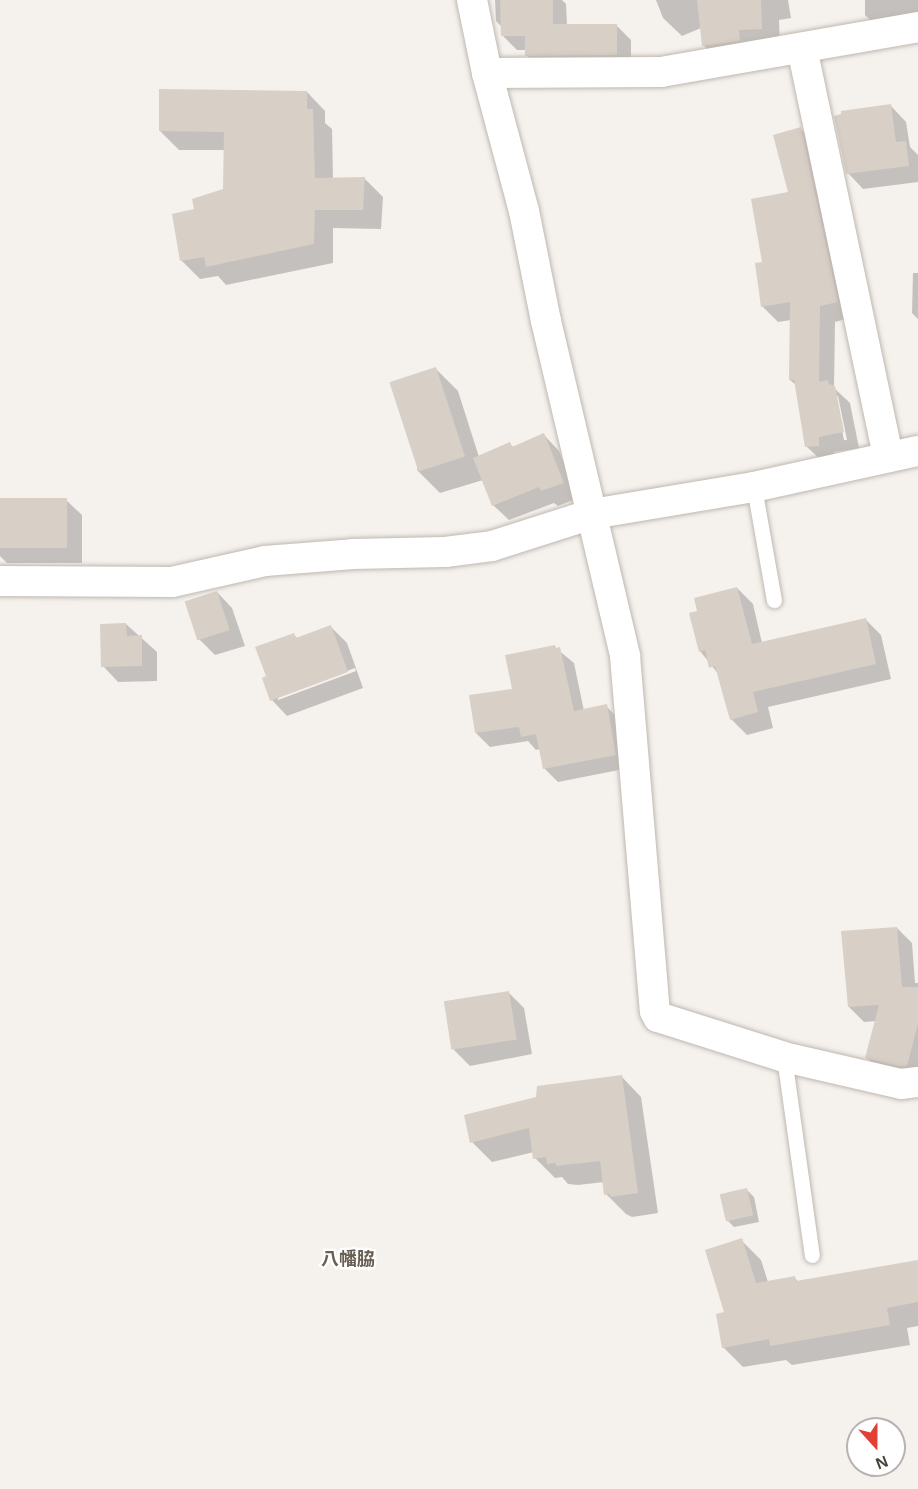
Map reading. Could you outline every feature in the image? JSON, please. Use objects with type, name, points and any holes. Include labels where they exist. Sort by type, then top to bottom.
[{"type":"street","points":[[472,0],[487,74],[524,211],[546,321],[625,656],[655,1011],[658,1017],[784,1057],[901,1084],[918,1082]]},
{"type":"street","points":[[487,74],[661,72],[918,27]]},
{"type":"street","points":[[802,48],[888,457]]},
{"type":"street","points":[[0,581],[172,582],[266,561],[353,554],[445,552],[492,546],[592,514],[754,487],[918,451]]},
{"type":"lane","points":[[754,487],[774,600]]},
{"type":"lane","points":[[784,1057],[812,1255]]},
{"type":"building","points":[[500,0],[553,0],[553,24],[617,24],[617,55],[525,56],[525,36],[501,36]]},
{"type":"building","points":[[697,0],[761,0],[762,29],[739,30],[740,41],[702,46]]},
{"type":"building","points":[[159,89],[307,91],[307,109],[313,109],[315,178],[365,177],[363,210],[315,210],[314,244],[206,267],[204,257],[180,261],[172,214],[194,209],[192,199],[223,189],[224,132],[159,131]]},
{"type":"building","points":[[891,104],[896,142],[906,141],[909,166],[846,174],[834,116],[841,114],[841,111]]},
{"type":"building","points":[[801,127],[838,302],[820,306],[819,382],[828,380],[829,384],[835,386],[844,432],[819,437],[819,446],[805,447],[794,380],[789,380],[790,302],[761,307],[755,263],[762,262],[751,199],[788,192],[773,135]]},
{"type":"building","points":[[436,367],[465,456],[418,472],[389,382]]},
{"type":"building","points":[[544,433],[564,483],[541,491],[539,487],[492,506],[473,458],[510,442],[512,447]]},
{"type":"building","points":[[0,498],[67,498],[67,548],[0,548]]},
{"type":"building","points":[[737,587],[752,644],[866,618],[876,664],[753,692],[758,712],[730,720],[715,666],[709,668],[705,650],[699,652],[689,613],[697,611],[694,598]]},
{"type":"building","points":[[217,591],[230,630],[197,640],[185,602]]},
{"type":"building","points":[[126,623],[127,636],[142,635],[142,666],[101,667],[100,624]]},
{"type":"building","points":[[331,625],[348,672],[270,701],[262,678],[266,676],[255,647],[294,633],[296,638]]},
{"type":"building","points":[[555,645],[556,648],[560,647],[574,711],[607,704],[616,755],[543,769],[536,734],[521,737],[519,727],[475,733],[469,695],[512,689],[505,655]]},
{"type":"building","points":[[897,927],[902,987],[918,987],[918,1024],[907,1066],[902,1067],[865,1058],[879,1005],[848,1007],[841,931]]},
{"type":"building","points":[[509,991],[517,1039],[451,1050],[444,1001]]},
{"type":"building","points":[[622,1075],[638,1193],[610,1197],[610,1194],[604,1195],[600,1161],[556,1166],[556,1163],[547,1164],[546,1157],[533,1159],[529,1128],[470,1143],[464,1115],[536,1097],[537,1086]]},
{"type":"building","points":[[747,1188],[753,1215],[726,1222],[720,1194]]},
{"type":"building","points":[[742,1238],[756,1283],[795,1276],[796,1281],[918,1260],[918,1302],[887,1308],[890,1325],[770,1346],[769,1339],[722,1348],[716,1314],[724,1312],[705,1250]]},
{"type":"district","name":"八幡脇","points":[[348,1259]]}]
